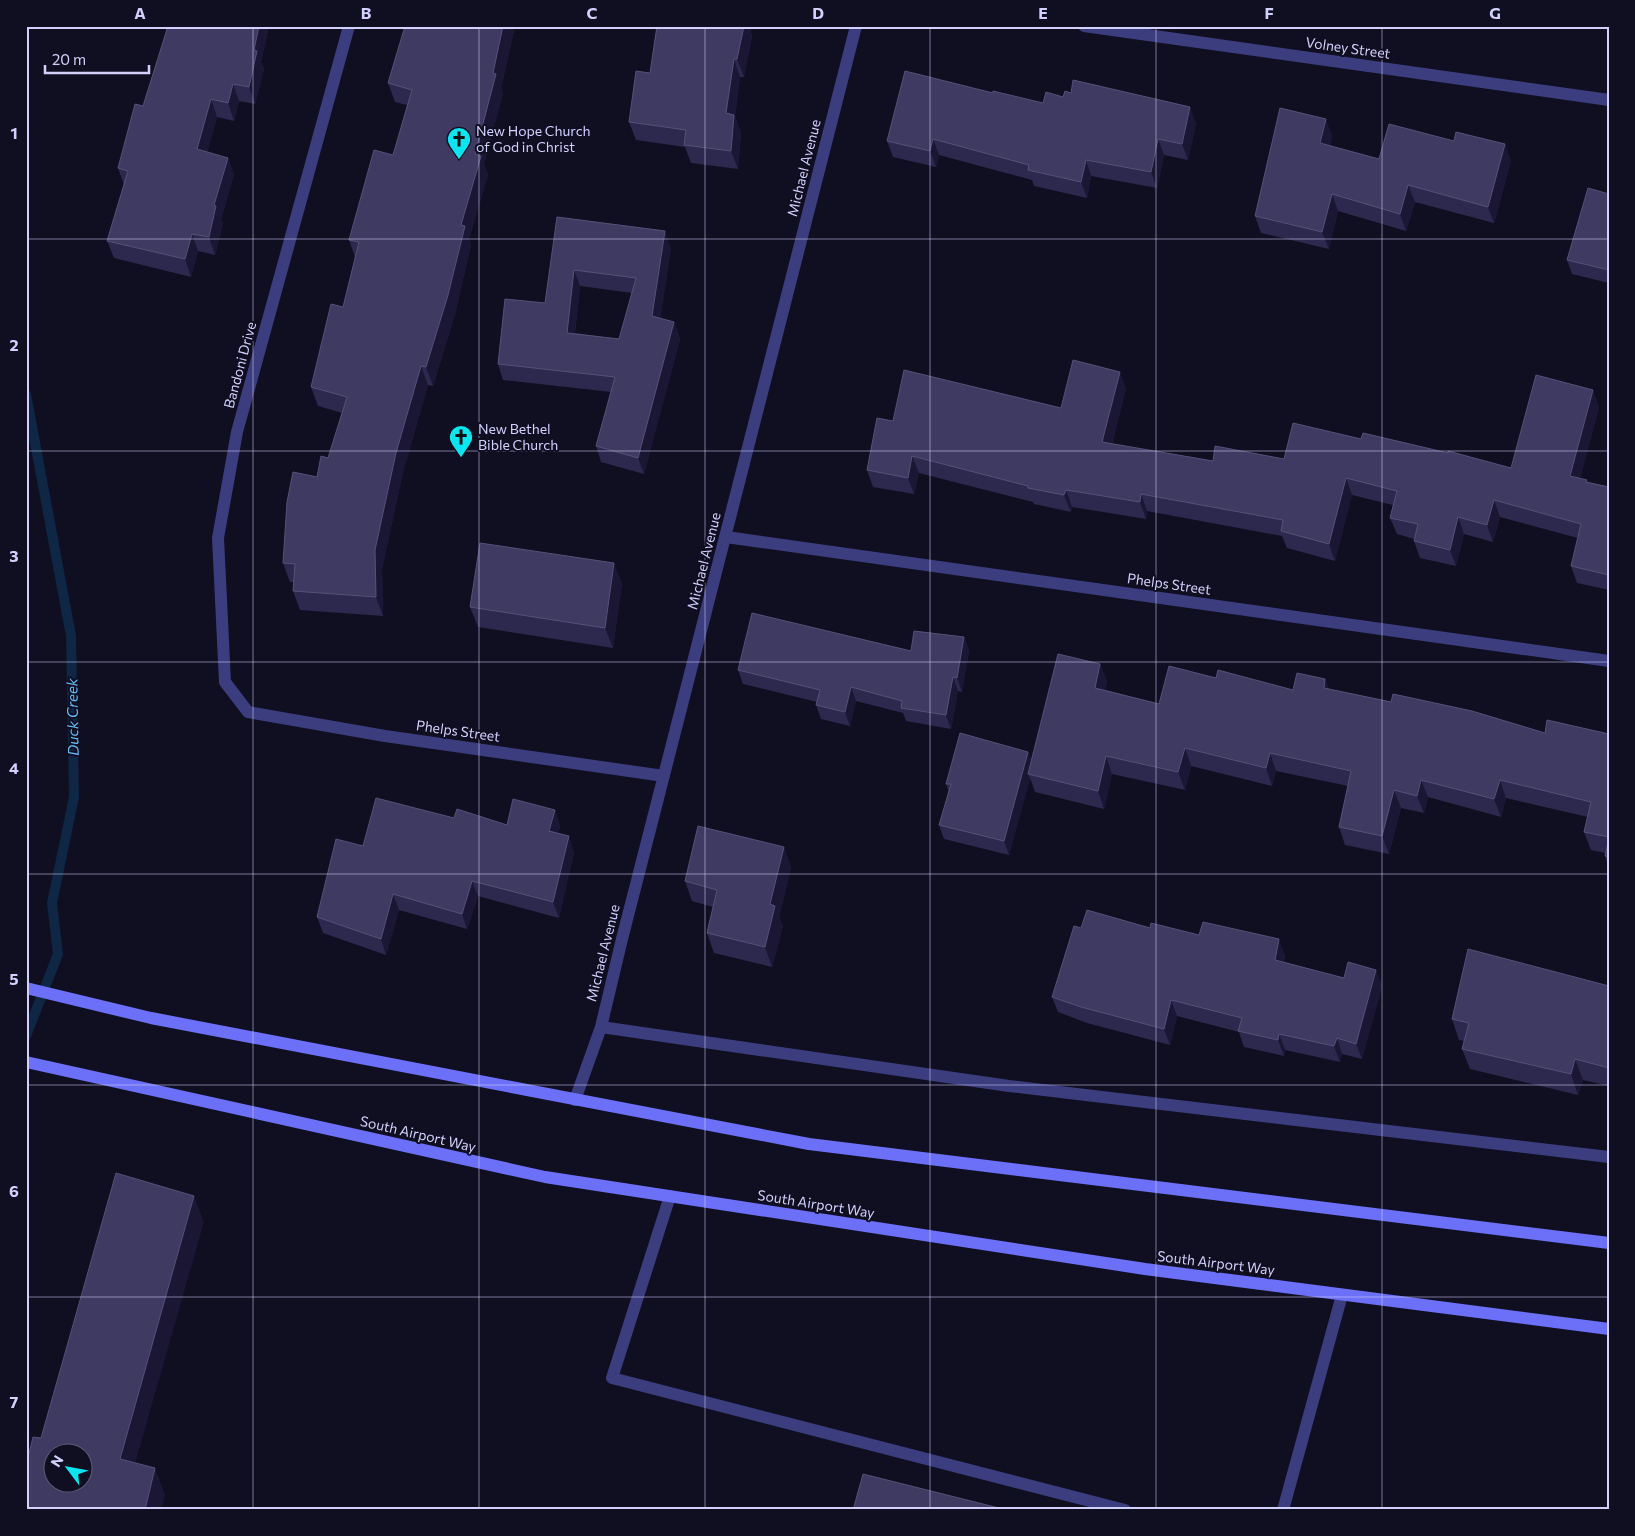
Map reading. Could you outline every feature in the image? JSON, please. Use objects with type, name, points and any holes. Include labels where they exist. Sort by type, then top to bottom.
[{"type":"main road","points":[[26,988],[152,1018],[808,1144],[1609,1243]]},
{"type":"main road","name":"South Airport Way","points":[[26,1062],[545,1177],[1145,1269],[1609,1329]]},
{"type":"street","name":"Bandoni Drive","points":[[248,712],[225,682],[218,538],[237,432],[349,26]]},
{"type":"street","name":"Michael Avenue","points":[[575,1100],[601,1026],[856,26]]},
{"type":"street","name":"Volney Street","points":[[1084,26],[1609,100]]},
{"type":"street","name":"Phelps Street","points":[[726,537],[1609,662]]},
{"type":"street","name":"Phelps Street","points":[[248,712],[385,736],[664,776]]},
{"type":"street","points":[[601,1026],[1009,1086],[1609,1157]]},
{"type":"street","points":[[670,1196],[612,1378],[1125,1510]]},
{"type":"street","points":[[1283,1510],[1342,1295]]},
{"type":"building","points":[[168,26],[259,26],[254,50],[257,51],[249,87],[233,84],[228,103],[211,99],[197,149],[228,158],[214,205],[216,206],[209,237],[192,234],[185,259],[107,241],[128,171],[118,168],[135,104],[143,106]]},
{"type":"building","points":[[405,26],[503,26],[493,73],[496,74],[475,154],[481,156],[461,225],[465,226],[448,295],[426,367],[421,366],[396,453],[375,550],[376,597],[293,591],[295,564],[283,563],[287,502],[293,472],[317,477],[321,456],[328,458],[347,397],[311,387],[331,304],[343,307],[359,242],[349,240],[374,150],[393,155],[412,90],[388,83]]},
{"type":"building","points":[[657,26],[744,26],[737,59],[734,59],[726,113],[734,115],[731,151],[684,145],[686,130],[629,122],[636,71],[650,73]]},
{"type":"building","points":[[905,71],[993,93],[993,91],[1043,103],[1046,92],[1063,97],[1065,91],[1071,93],[1073,80],[1190,107],[1182,144],[1158,139],[1151,172],[1086,160],[1081,182],[1028,170],[1029,165],[933,139],[930,151],[887,141]]},
{"type":"building","points":[[1280,108],[1326,119],[1320,143],[1379,159],[1389,124],[1454,141],[1456,132],[1505,144],[1488,207],[1408,185],[1400,214],[1332,194],[1322,232],[1255,216]]},
{"type":"building","points":[[1588,188],[1609,194],[1609,270],[1567,260]]},
{"type":"building","points":[[557,217],[665,231],[652,316],[674,322],[638,458],[596,446],[615,377],[498,364],[505,299],[545,303]],"holes":[[[574,270],[636,278],[619,339],[567,333]]]},
{"type":"building","points":[[1073,360],[1120,372],[1102,442],[1213,461],[1215,446],[1284,459],[1293,423],[1361,439],[1363,433],[1448,453],[1448,451],[1511,468],[1536,375],[1593,390],[1570,476],[1609,487],[1609,575],[1571,566],[1581,524],[1494,500],[1487,525],[1458,517],[1450,550],[1414,541],[1418,524],[1390,518],[1397,491],[1346,478],[1329,544],[1281,531],[1283,520],[1141,494],[1140,502],[1066,490],[1064,495],[1028,488],[1028,486],[912,456],[908,478],[867,470],[877,418],[893,421],[904,370],[1061,408]]},
{"type":"building","points":[[480,543],[614,563],[605,628],[470,607]]},
{"type":"building","points":[[752,613],[911,651],[914,631],[964,637],[957,678],[953,677],[946,715],[901,708],[902,701],[851,687],[845,712],[816,705],[820,690],[738,670]]},
{"type":"building","points":[[1058,654],[1100,664],[1095,688],[1159,704],[1169,666],[1216,678],[1218,670],[1293,690],[1297,673],[1325,679],[1324,688],[1391,702],[1393,694],[1472,711],[1545,733],[1547,720],[1609,734],[1609,837],[1584,832],[1591,802],[1500,780],[1494,799],[1421,780],[1417,796],[1394,790],[1382,836],[1339,827],[1351,771],[1270,753],[1266,768],[1185,748],[1178,772],[1106,756],[1098,791],[1028,774]]},
{"type":"building","points":[[960,733],[1028,752],[1004,841],[939,825],[951,784],[946,784]]},
{"type":"building","points":[[376,798],[454,818],[457,809],[507,825],[513,799],[555,810],[549,831],[569,836],[553,902],[472,881],[462,914],[393,894],[381,939],[317,917],[336,839],[363,846]]},
{"type":"building","points":[[698,826],[784,847],[770,904],[775,906],[765,947],[707,933],[717,890],[685,881]]},
{"type":"building","points":[[1609,838],[1609,857],[1605,856]]},
{"type":"building","points":[[1087,910],[1150,928],[1151,923],[1199,935],[1203,922],[1279,939],[1275,960],[1344,978],[1348,962],[1376,970],[1356,1044],[1337,1038],[1334,1046],[1279,1034],[1278,1040],[1238,1031],[1242,1018],[1171,1000],[1164,1029],[1081,1007],[1052,997],[1074,926],[1081,928]]},
{"type":"building","points":[[1468,949],[1609,986],[1609,1068],[1575,1059],[1571,1074],[1462,1049],[1469,1023],[1452,1019]]},
{"type":"building","points":[[116,1173],[194,1196],[120,1459],[155,1468],[145,1510],[26,1510],[26,1466],[33,1437],[41,1438]]},
{"type":"building","points":[[863,1474],[1007,1510],[853,1510]]},
{"type":"waterway","name":"Duck Creek","points":[[26,394],[71,636],[74,797],[52,903],[58,954],[26,1036]]},
{"type":"place","name":"New Hope Church of God in Christ","points":[[459,160]]},
{"type":"place","name":"New Bethel Bible Church","points":[[461,458]]}]
